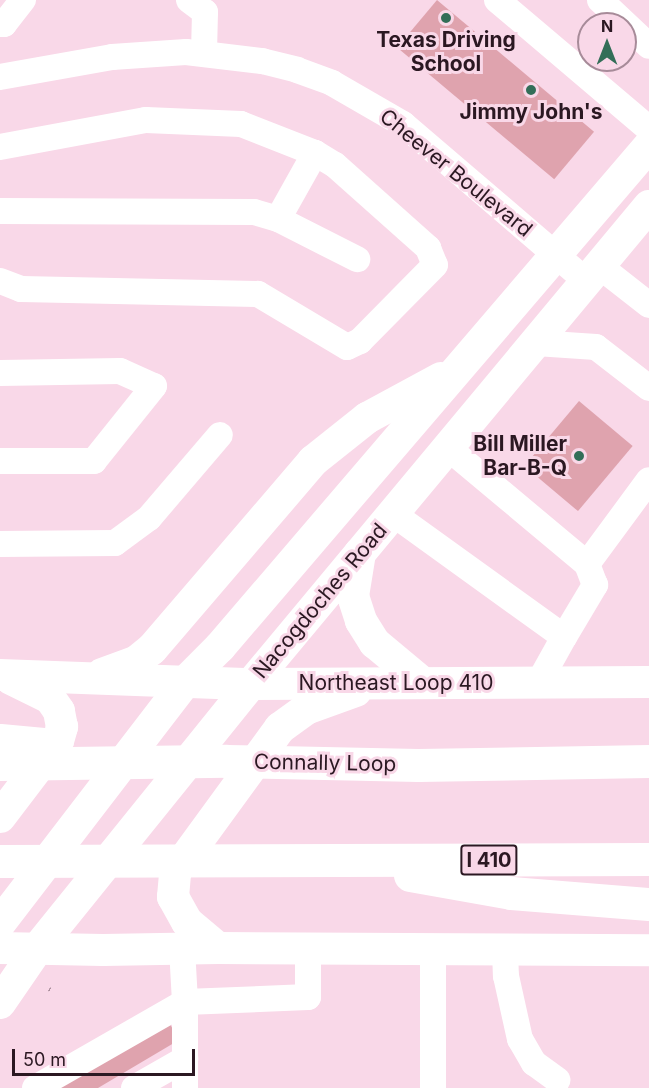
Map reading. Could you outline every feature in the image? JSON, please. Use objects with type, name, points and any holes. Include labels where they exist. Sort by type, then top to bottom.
[{"type":"highway","points":[[0,740],[226,761]]},
{"type":"highway","name":"Connally Loop","points":[[0,764],[226,761],[418,765],[649,761]]},
{"type":"highway","name":"I 410","points":[[0,861],[649,859]]},
{"type":"highway","points":[[329,860],[511,893],[649,904]]},
{"type":"main road","points":[[0,923],[184,683],[220,647],[649,147]]},
{"type":"main road","name":"Nacogdoches Road","points":[[0,1003],[37,949],[251,684],[649,206]]},
{"type":"main road","points":[[93,677],[137,661],[152,650],[313,461],[367,418],[457,369]]},
{"type":"main road","points":[[360,552],[353,596],[360,621],[375,643],[423,683]]},
{"type":"main road","points":[[0,675],[37,689],[50,698],[59,711],[62,726],[58,741],[0,817]]},
{"type":"main road","name":"Northeast Loop 410","points":[[0,675],[251,684],[649,682]]},
{"type":"main road","points":[[218,948],[187,922],[172,897],[175,872],[280,728],[306,709],[376,684]]},
{"type":"main road","points":[[0,948],[649,950]]},
{"type":"street","points":[[0,24],[4,24],[22,0]]},
{"type":"street","points":[[189,0],[205,12],[204,53]]},
{"type":"street","points":[[497,0],[649,129]]},
{"type":"street","points":[[600,0],[649,46]]},
{"type":"street","name":"Cheever Boulevard","points":[[0,77],[112,57],[154,53],[204,53],[262,61],[297,70],[367,101],[404,124],[554,255],[592,272],[649,305]]},
{"type":"street","points":[[0,147],[146,120],[241,124],[315,153],[335,165],[428,248],[435,266],[360,341],[347,347],[258,294],[21,289],[0,281]]},
{"type":"street","points":[[278,219],[315,153]]},
{"type":"street","points":[[0,211],[206,210],[254,212],[278,219],[357,259]]},
{"type":"street","points":[[536,343],[596,347],[649,388]]},
{"type":"street","points":[[0,373],[120,371],[154,386],[94,461],[0,461]]},
{"type":"street","points":[[0,544],[115,543],[149,518],[220,435]]},
{"type":"street","points":[[447,447],[588,564],[595,585],[539,682]]},
{"type":"street","points":[[588,564],[649,480]]},
{"type":"street","points":[[392,513],[564,636]]},
{"type":"street","points":[[182,948],[185,1002],[185,1088]]},
{"type":"street","points":[[35,1088],[185,1002],[308,997],[308,948]]},
{"type":"street","points":[[432,949],[432,1088]]},
{"type":"street","points":[[505,950],[506,976],[520,1039],[534,1064],[557,1080]]},
{"type":"street","points":[[134,1088],[185,1059]]},
{"type":"building","points":[[437,0],[594,132],[554,179],[397,47]]},
{"type":"building","name":"Bill Miller Bar-B-Q","points":[[579,401],[633,446],[578,511],[524,466]]},
{"type":"building","points":[[166,1017],[179,1040],[98,1088],[45,1088]]},
{"type":"place","name":"Texas Driving School","points":[[446,18]]},
{"type":"place","name":"Jimmy John's","points":[[531,90]]},
{"type":"place","name":"Bill Miller Bar-B-Q","points":[[579,456]]}]
